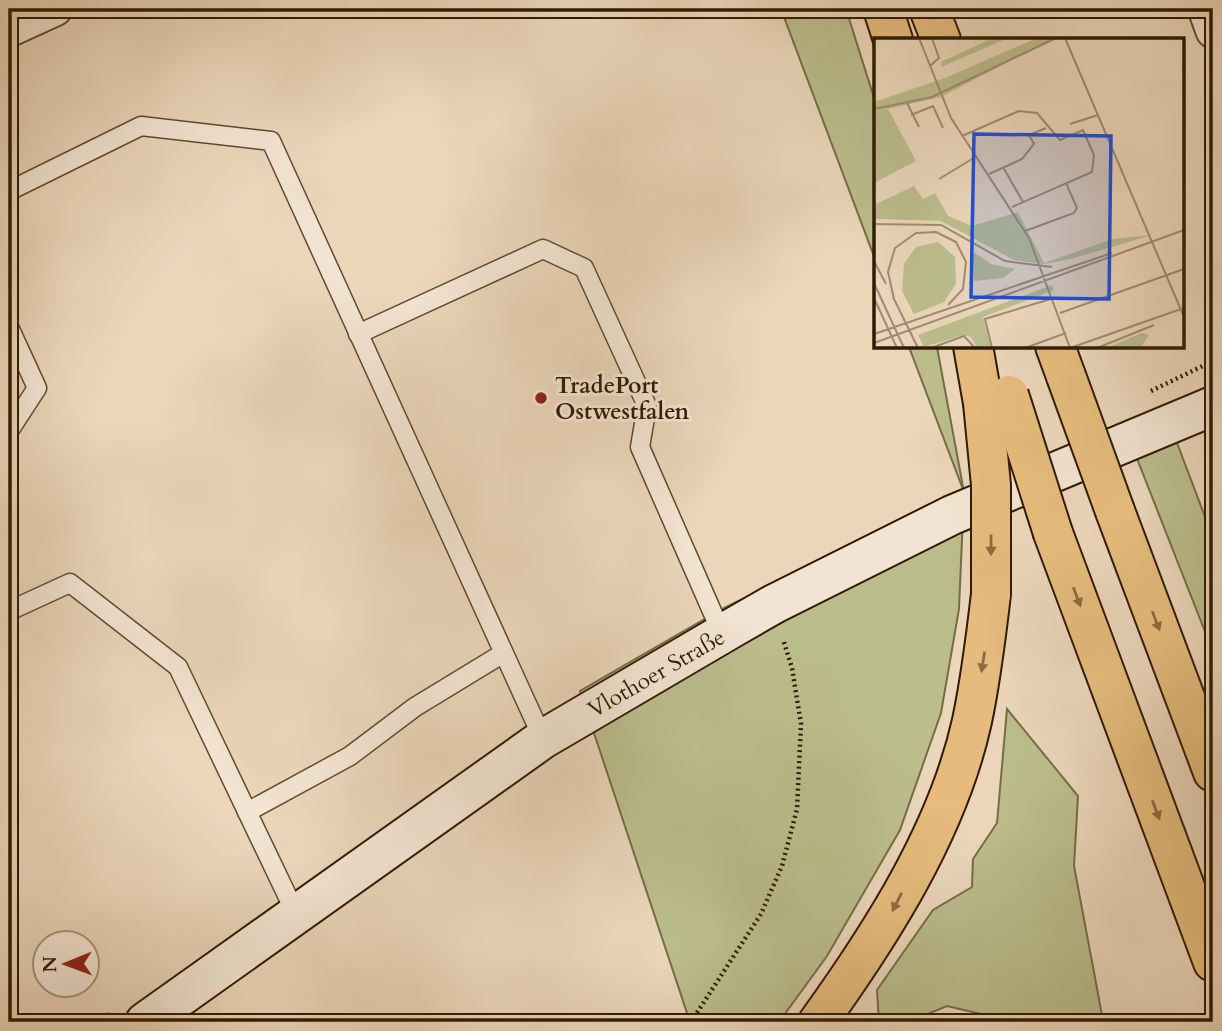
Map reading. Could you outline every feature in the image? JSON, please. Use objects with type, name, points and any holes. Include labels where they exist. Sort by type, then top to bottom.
[{"type":"highway","points":[[929,9],[940,38]]},
{"type":"highway","points":[[974,348],[1053,533],[1213,962]]},
{"type":"highway","points":[[818,1022],[886,924],[928,842],[953,784],[972,723],[984,661],[991,594],[991,485],[996,399],[992,348]]},
{"type":"highway","points":[[1060,361],[1213,772]]},
{"type":"main road","name":"Vlothoer Straße","points":[[160,1017],[296,914],[543,739],[722,634],[774,604],[952,515],[1213,406]]},
{"type":"street","points":[[9,30],[55,9]]},
{"type":"street","points":[[1205,9],[1213,31]]},
{"type":"lane","points":[[9,191],[141,126],[271,141],[502,654],[543,739]]},
{"type":"lane","points":[[358,334],[543,249],[584,268],[647,407],[640,447],[722,634]]},
{"type":"lane","points":[[9,327],[37,388],[9,431]]},
{"type":"lane","points":[[9,611],[70,583],[178,667],[296,914]]},
{"type":"lane","points":[[247,812],[350,756],[415,707],[502,654]]},
{"type":"path","points":[[691,1022],[761,914],[782,866],[797,809],[801,723],[792,668],[774,604]]},
{"type":"green space","points":[[781,9],[846,9],[874,98],[874,256]]},
{"type":"green space","points":[[909,348],[937,348],[964,492]]},
{"type":"green space","points":[[1165,411],[1213,538],[1213,652],[1125,428]]},
{"type":"green space","points":[[964,492],[959,609],[941,713],[900,830],[827,956],[779,1022],[690,1022],[580,691],[724,608]]},
{"type":"green space","points":[[1007,709],[1078,796],[1074,866],[1102,1015],[1024,1018],[981,1014],[947,1006],[908,1022],[879,1022],[877,990],[933,910],[972,887],[973,859],[997,823]]},
{"type":"place","name":"TradePort Ostwestfalen","points":[[541,398]]}]
